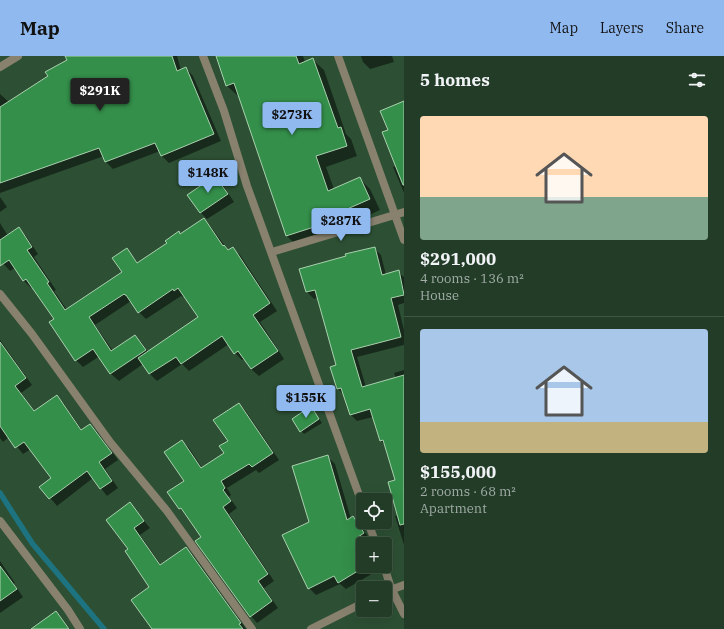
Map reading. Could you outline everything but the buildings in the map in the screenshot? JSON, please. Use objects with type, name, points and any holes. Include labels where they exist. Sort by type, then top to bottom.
[{"type":"street","points":[[0,67],[18,56]]},
{"type":"street","points":[[203,56],[224,111],[247,186],[358,493]]},
{"type":"street","points":[[338,56],[404,240]]},
{"type":"street","points":[[272,252],[404,212]]},
{"type":"street","points":[[0,294],[32,334],[110,442],[167,511],[252,629]]},
{"type":"street","points":[[0,522],[68,610],[80,629]]},
{"type":"street","points":[[392,589],[404,585]]},
{"type":"street","points":[[392,596],[404,614]]},
{"type":"street","points":[[312,629],[356,607]]},
{"type":"waterway","points":[[0,493],[32,543],[104,629]]}]
